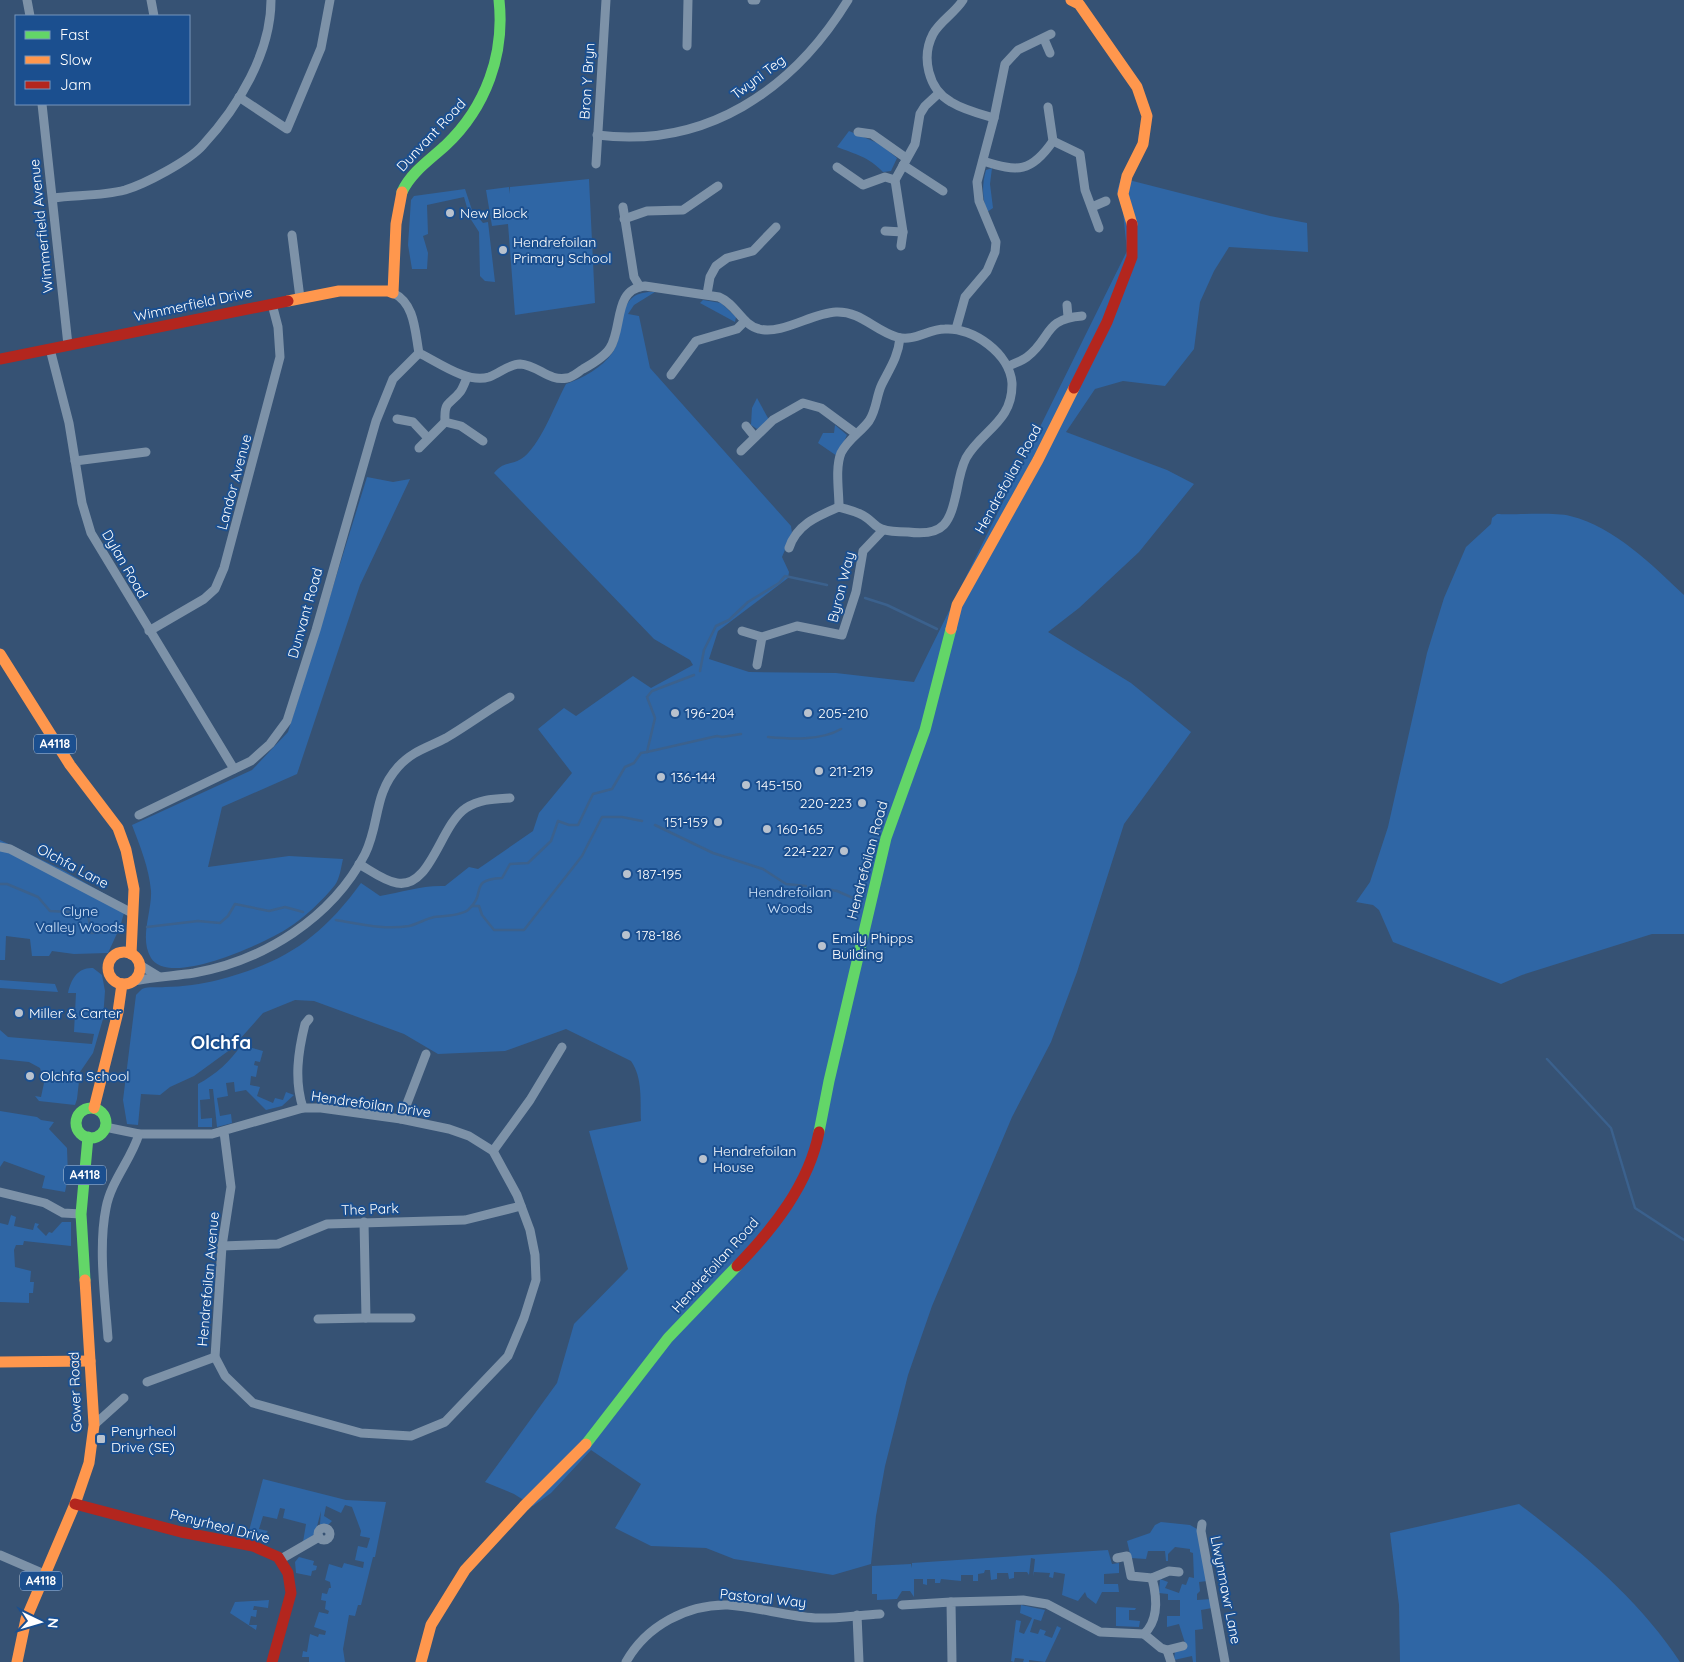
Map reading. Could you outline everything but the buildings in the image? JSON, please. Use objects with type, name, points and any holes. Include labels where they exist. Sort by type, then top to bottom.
[{"type":"street","points":[[27,0],[30,15]]},
{"type":"street","points":[[151,0],[154,15]]},
{"type":"street","points":[[53,198],[124,190],[157,177],[202,146],[239,97],[265,44],[271,14],[271,0]]},
{"type":"street","points":[[239,97],[287,129],[321,48],[330,0]]},
{"type":"street","name":"Dunvant Road","points":[[393,293],[400,196],[413,176],[459,132],[483,98],[498,52],[502,16],[499,0]]},
{"type":"street","name":"Bron Y Bryn","points":[[596,164],[606,0]]},
{"type":"street","points":[[688,0],[688,46]]},
{"type":"street","name":"Twyni Teg","points":[[597,135],[623,138],[674,133],[727,116],[746,106],[789,74],[829,32],[848,0]]},
{"type":"street","points":[[963,0],[957,10],[933,34],[928,50],[928,66],[931,80],[939,93],[950,102],[994,118]]},
{"type":"street","name":"Hendrefoilan Road","points":[[421,1662],[431,1625],[465,1570],[524,1506],[592,1438],[668,1338],[755,1248],[801,1185],[811,1163],[886,838],[925,730],[958,605],[974,572],[1038,460],[1107,322],[1132,257],[1132,222],[1124,194],[1127,176],[1143,144],[1147,116],[1137,87],[1079,4],[1071,0]]},
{"type":"street","points":[[956,329],[965,297],[987,271],[995,252],[996,242],[979,202],[977,182],[994,118],[1005,64],[1018,50],[1048,37],[1050,52]]},
{"type":"street","points":[[901,246],[903,232],[896,180],[915,144],[920,114],[925,106],[939,93]]},
{"type":"street","name":"Wimmerfield Avenue","points":[[42,105],[68,345]]},
{"type":"street","points":[[983,161],[1002,167],[1022,167],[1041,158],[1053,141],[1048,107]]},
{"type":"street","points":[[858,132],[872,134],[904,162],[943,191]]},
{"type":"street","points":[[1053,141],[1080,154],[1085,190],[1098,228]]},
{"type":"street","points":[[837,167],[863,185],[885,178],[896,180]]},
{"type":"street","points":[[624,219],[647,211],[683,210],[718,186]]},
{"type":"street","points":[[1092,207],[1106,201]]},
{"type":"street","points":[[623,208],[634,277],[640,287]]},
{"type":"street","points":[[707,294],[710,277],[716,266],[727,258],[753,251],[776,227]]},
{"type":"street","points":[[885,231],[903,232]]},
{"type":"street","points":[[292,235],[300,298]]},
{"type":"street","points":[[393,293],[404,299],[411,312],[419,353],[468,377],[481,379],[520,364],[527,365],[551,377],[569,378],[589,366],[610,348],[623,301],[640,287],[707,294],[728,300],[745,321],[759,329],[769,330],[820,314],[846,312],[866,319],[900,338],[917,337],[944,328],[956,329],[978,338],[1009,366],[1012,384],[1008,408],[996,426],[967,456],[961,470],[951,514],[944,526],[926,533],[883,530],[872,524],[867,518],[839,507],[814,518],[800,528],[788,542]]},
{"type":"street","name":"Wimmerfield Drive","points":[[0,359],[339,291],[388,291],[393,293]]},
{"type":"street","name":"Landor Avenue","points":[[149,631],[204,599],[215,589],[224,568],[280,357],[278,327],[272,304]]},
{"type":"street","points":[[1067,304],[1068,317]]},
{"type":"street","points":[[1009,366],[1026,358],[1039,345],[1055,323],[1068,317],[1082,316]]},
{"type":"street","points":[[671,375],[696,341],[736,329],[745,321]]},
{"type":"street","points":[[839,507],[840,455],[855,433],[868,422],[876,407],[881,386],[898,354],[900,338]]},
{"type":"street","name":"Dylan Road","points":[[50,349],[69,423],[82,503],[91,533],[234,770]]},
{"type":"street","name":"Dunvant Road","points":[[139,815],[251,761],[270,744],[287,721],[314,639],[376,421],[393,380],[419,353]]},
{"type":"street","points":[[445,422],[444,410],[447,403],[460,392],[468,377]]},
{"type":"street","points":[[741,451],[773,420],[803,403],[821,408],[855,433]]},
{"type":"street","points":[[397,419],[412,422],[428,438]]},
{"type":"street","points":[[419,448],[445,422]]},
{"type":"street","points":[[445,422],[461,426],[483,441]]},
{"type":"street","points":[[746,426],[754,437]]},
{"type":"street","points":[[75,461],[146,451]]},
{"type":"street","name":"Byron Way","points":[[762,637],[772,635],[788,627],[797,626],[842,635],[856,592],[863,551],[883,530]]},
{"type":"street","points":[[742,631],[762,637],[756,665]]},
{"type":"street","name":"A4118","points":[[0,654],[64,757],[118,828],[126,850],[134,889],[132,954]]},
{"type":"street","points":[[158,976],[140,965],[132,954],[118,953],[110,959],[108,971],[114,980],[128,982],[158,976],[194,973],[226,965],[268,949],[327,905],[345,884],[359,864],[371,836],[377,804],[386,784],[399,766],[421,748],[446,738],[510,697]]},
{"type":"street","points":[[359,864],[396,883],[415,881],[424,873],[456,816],[467,807],[486,799],[510,798]]},
{"type":"street","name":"Olchfa Lane","points":[[0,847],[10,849],[132,913]]},
{"type":"street","name":"A4118","points":[[118,953],[132,913]]},
{"type":"street","points":[[94,1108],[118,1012],[128,982],[139,974],[140,965]]},
{"type":"street","points":[[303,1108],[297,1093],[298,1063],[305,1024],[309,1019]]},
{"type":"street","points":[[493,1151],[530,1100],[562,1047]]},
{"type":"street","points":[[401,1119],[426,1054]]},
{"type":"street","points":[[94,1108],[105,1118],[105,1127],[99,1136],[88,1138],[81,1133],[76,1121],[83,1111],[94,1108]]},
{"type":"street","name":"Hendrefoilan Drive","points":[[105,1127],[139,1134],[224,1132],[303,1108],[320,1108],[401,1119],[449,1129],[469,1136],[493,1151]]},
{"type":"street","name":"Hendrefoilan Avenue","points":[[224,1132],[231,1187],[222,1246],[215,1357],[225,1376],[253,1404],[361,1433],[411,1436],[445,1422],[508,1356],[536,1280],[535,1255],[530,1230],[521,1206],[493,1151]]},
{"type":"street","points":[[108,1338],[103,1262],[106,1208],[116,1180],[136,1144],[139,1134]]},
{"type":"street","name":"Gower Road","points":[[17,1662],[26,1619],[75,1504],[89,1463],[94,1425],[82,1214],[88,1138]]},
{"type":"street","points":[[0,1192],[45,1203],[63,1213],[82,1214]]},
{"type":"street","name":"The Park","points":[[222,1246],[278,1244],[327,1224],[465,1220],[521,1206]]},
{"type":"street","points":[[364,1222],[366,1318]]},
{"type":"street","points":[[318,1319],[411,1318]]},
{"type":"street","points":[[146,1382],[215,1357]]},
{"type":"street","points":[[0,1362],[90,1361]]},
{"type":"street","points":[[94,1425],[124,1398]]},
{"type":"street","name":"Penyrheol Drive","points":[[75,1504],[151,1525],[260,1549],[281,1559],[288,1572],[292,1593],[289,1613],[272,1653],[272,1662]]},
{"type":"street","name":"Llwynmawr Lane","points":[[1202,1524],[1201,1532],[1225,1662]]},
{"type":"street","points":[[281,1559],[319,1536]]},
{"type":"street","points":[[0,1555],[44,1574]]},
{"type":"street","points":[[1117,1558],[1127,1556],[1131,1576],[1156,1576],[1169,1571],[1178,1572]]},
{"type":"street","points":[[1144,1634],[1148,1630],[1156,1608],[1156,1576]]},
{"type":"street","points":[[902,1604],[1023,1600],[1047,1604],[1100,1632],[1144,1634],[1161,1648],[1167,1650],[1183,1646]]},
{"type":"street","points":[[951,1602],[952,1662]]},
{"type":"street","name":"Pastoral Way","points":[[626,1662],[642,1641],[658,1626],[698,1608],[730,1605],[816,1618],[880,1614]]},
{"type":"street","points":[[857,1615],[859,1662]]},
{"type":"street","points":[[1167,1650],[1171,1662]]},
{"type":"green space","points":[[849,131],[880,144],[897,158],[891,171],[883,172],[867,159],[837,147]]},
{"type":"green space","points":[[992,168],[990,184],[993,208],[987,212],[983,196],[984,180],[986,170]]},
{"type":"green space","name":"Hendrefoilan Woods","points":[[1121,178],[1270,216],[1307,223],[1308,252],[1229,247],[1214,271],[1200,302],[1194,349],[1165,386],[1123,381],[1095,389],[1066,432],[1167,470],[1194,484],[1139,552],[1079,608],[1048,632],[1131,683],[1191,732],[1124,824],[1077,972],[1051,1042],[1012,1117],[932,1306],[908,1375],[885,1466],[876,1516],[871,1564],[833,1575],[734,1559],[706,1548],[651,1546],[615,1528],[641,1484],[591,1450],[551,1493],[533,1506],[514,1494],[485,1482],[557,1383],[574,1324],[628,1269],[589,1131],[641,1121],[639,1082],[631,1061],[566,1029],[505,1051],[438,1054],[404,1034],[314,1001],[295,1000],[263,1013],[231,1049],[194,1076],[170,1087],[160,1095],[141,1094],[138,1125],[127,1124],[123,1100],[136,995],[142,989],[185,986],[218,980],[263,965],[282,956],[316,933],[331,919],[361,883],[380,896],[421,888],[445,886],[469,867],[478,869],[533,831],[539,813],[572,773],[538,729],[564,708],[576,716],[633,676],[651,688],[693,665],[690,660],[654,639],[494,473],[504,465],[521,459],[528,453],[541,435],[566,384],[592,372],[609,358],[617,343],[627,304],[633,297],[642,293],[655,292],[634,305],[628,314],[639,316],[650,368],[791,526],[792,533],[782,557],[789,572],[788,578],[718,631],[709,659],[749,672],[836,673],[914,682],[1127,251],[1123,212],[1117,191]]},
{"type":"green space","points":[[589,179],[595,303],[515,315],[508,224],[492,226],[486,190],[509,187],[510,194],[510,187]]},
{"type":"green space","points":[[465,189],[472,210],[483,223],[488,222],[495,282],[485,281],[480,276],[479,232],[470,218],[464,197],[427,205],[428,234],[423,236],[428,253],[427,269],[412,269],[408,245],[411,200],[414,196]]},
{"type":"green space","points":[[703,300],[721,303],[736,317],[735,322],[700,303]]},
{"type":"green space","points":[[757,398],[769,420],[757,429],[751,425],[752,408]]},
{"type":"green space","points":[[835,425],[847,435],[837,456],[818,443],[823,433],[834,433]]},
{"type":"green space","points":[[367,477],[393,482],[410,479],[360,585],[297,774],[222,807],[208,867],[289,856],[343,859],[338,879],[325,897],[313,908],[276,935],[239,952],[196,966],[177,968],[161,966],[151,958],[146,942],[151,899],[150,882],[144,857],[132,825],[252,770],[288,732]]},
{"type":"green space","points":[[1497,514],[1563,515],[1587,521],[1632,548],[1684,595],[1684,934],[1652,934],[1522,975],[1501,984],[1393,942],[1379,910],[1373,905],[1356,902],[1370,882],[1388,827],[1427,653],[1444,598],[1466,547],[1491,524],[1492,518]]},
{"type":"green space","name":"Clyne Valley Woods","points":[[0,840],[61,869],[126,906],[120,927],[108,953],[74,954],[52,951],[49,956],[32,956],[30,939],[6,936],[5,960],[0,960]]},
{"type":"green space","points":[[93,968],[102,975],[105,991],[103,1019],[93,1053],[80,1072],[75,1105],[39,1101],[35,1096],[41,1097],[44,1083],[40,1068],[29,1062],[0,1059],[0,1030],[8,1037],[92,1044],[94,1034],[74,1032],[76,993],[68,993],[71,983],[79,972]]},
{"type":"green space","points":[[0,980],[55,984],[58,992],[0,988]]},
{"type":"green space","points":[[241,1045],[263,1051],[260,1062],[255,1061],[254,1065],[258,1066],[256,1077],[251,1076],[250,1085],[260,1087],[257,1096],[273,1103],[275,1098],[283,1100],[286,1092],[294,1095],[282,1106],[266,1110],[246,1090],[235,1092],[234,1082],[226,1083],[228,1096],[217,1098],[220,1116],[231,1114],[232,1123],[217,1127],[213,1089],[209,1089],[210,1099],[200,1100],[201,1119],[212,1118],[212,1127],[198,1127],[198,1084],[222,1067]]},
{"type":"green space","points":[[0,1111],[37,1117],[41,1120],[54,1122],[49,1129],[67,1148],[68,1177],[65,1192],[42,1188],[45,1176],[4,1161],[0,1167]]},
{"type":"green space","points":[[11,1215],[16,1217],[14,1226],[33,1230],[35,1223],[39,1224],[37,1227],[46,1236],[49,1232],[52,1233],[62,1222],[71,1222],[71,1246],[24,1241],[23,1245],[16,1245],[14,1250],[15,1267],[31,1271],[30,1282],[34,1282],[33,1293],[29,1293],[29,1303],[0,1302],[0,1223],[8,1225]]},
{"type":"green space","points":[[263,1479],[346,1500],[386,1502],[375,1557],[373,1557],[361,1605],[358,1605],[355,1616],[349,1615],[343,1649],[345,1662],[309,1662],[309,1657],[302,1657],[303,1651],[307,1652],[310,1634],[318,1637],[319,1634],[325,1635],[326,1631],[314,1627],[319,1612],[328,1614],[329,1611],[325,1609],[326,1601],[321,1600],[322,1593],[327,1594],[329,1588],[331,1588],[330,1582],[325,1580],[329,1564],[342,1568],[344,1563],[363,1568],[364,1562],[355,1560],[358,1546],[367,1548],[370,1538],[360,1536],[361,1531],[352,1507],[345,1505],[341,1513],[326,1506],[324,1516],[332,1521],[328,1525],[320,1524],[321,1511],[315,1534],[303,1542],[306,1524],[283,1518],[285,1509],[280,1508],[277,1519],[263,1516],[259,1529],[268,1531],[258,1541],[247,1538]]},
{"type":"green space","points":[[1519,1504],[1564,1539],[1606,1576],[1646,1617],[1680,1662],[1400,1662],[1399,1605],[1390,1533]]},
{"type":"green space","points":[[1161,1522],[1190,1525],[1197,1529],[1207,1581],[1199,1582],[1200,1591],[1197,1594],[1197,1600],[1211,1599],[1212,1608],[1201,1610],[1203,1629],[1195,1630],[1196,1662],[1193,1662],[1192,1656],[1174,1660],[1175,1651],[1185,1643],[1179,1624],[1167,1627],[1167,1616],[1180,1616],[1180,1600],[1168,1600],[1168,1594],[1159,1593],[1160,1579],[1168,1582],[1165,1588],[1179,1593],[1182,1584],[1186,1585],[1189,1577],[1194,1578],[1193,1553],[1190,1552],[1190,1549],[1175,1547],[1168,1554],[1168,1561],[1166,1561],[1165,1551],[1148,1551],[1146,1559],[1131,1558],[1127,1541],[1150,1533],[1155,1525]]},
{"type":"green space","points":[[1108,1550],[1112,1564],[1119,1563],[1119,1573],[1104,1574],[1104,1584],[1118,1584],[1119,1592],[1102,1592],[1096,1604],[1087,1597],[1085,1592],[1078,1601],[1062,1595],[1065,1574],[1054,1572],[1053,1578],[1049,1577],[1050,1573],[1034,1572],[1033,1577],[1035,1559],[1031,1558],[1029,1575],[1027,1572],[1014,1572],[1014,1578],[1009,1579],[1008,1573],[997,1573],[997,1579],[991,1580],[990,1570],[985,1570],[984,1573],[978,1574],[978,1581],[973,1581],[973,1575],[961,1575],[961,1581],[941,1579],[940,1583],[935,1583],[935,1579],[927,1579],[927,1585],[923,1584],[923,1579],[914,1579],[914,1597],[910,1591],[902,1591],[897,1599],[877,1600],[877,1594],[872,1594],[872,1566],[911,1564],[912,1568],[912,1563]]},
{"type":"green space","points":[[299,1557],[314,1561],[313,1565],[317,1566],[316,1570],[312,1571],[311,1576],[296,1573],[295,1562]]},
{"type":"green space","points":[[269,1600],[268,1608],[254,1606],[253,1610],[257,1610],[256,1617],[251,1616],[249,1625],[257,1625],[256,1630],[230,1613],[235,1602]]},
{"type":"green space","points":[[1021,1605],[1045,1610],[1041,1621],[1034,1619],[1030,1632],[1038,1634],[1040,1629],[1046,1631],[1044,1635],[1052,1638],[1057,1626],[1061,1628],[1045,1662],[1029,1660],[1029,1662],[1023,1662],[1024,1659],[1015,1658],[1014,1662],[1011,1661],[1016,1620],[1021,1621],[1019,1632],[1024,1634],[1032,1618],[1020,1613]]},
{"type":"green space","points":[[1116,1607],[1136,1608],[1135,1610],[1129,1610],[1129,1620],[1140,1621],[1139,1627],[1116,1626]]},
{"type":"waterway","points":[[700,671],[704,650],[716,626],[729,620],[748,602],[779,583],[785,576],[827,585]]},
{"type":"waterway","points":[[865,598],[887,605],[937,629]]},
{"type":"waterway","points":[[336,920],[372,926],[399,927],[409,926],[434,917],[456,915],[468,910],[474,904],[479,888],[485,881],[502,878],[510,864],[528,863],[551,841],[558,821],[569,825],[578,825],[593,794],[612,789],[625,767],[634,763],[641,753],[647,752],[655,718],[647,697],[652,691],[694,675]]},
{"type":"waterway","points":[[768,737],[795,739],[815,737],[824,736],[841,729]]},
{"type":"waterway","points":[[647,752],[717,736],[741,734]]},
{"type":"waterway","points":[[472,906],[479,906],[482,915],[494,930],[524,930],[582,856],[602,817],[622,817],[642,821]]},
{"type":"waterway","points":[[655,825],[713,853],[763,869],[786,884],[806,886]]},
{"type":"waterway","points":[[0,884],[7,884],[38,897],[50,911],[88,913],[91,933],[124,931]]},
{"type":"waterway","points":[[826,889],[837,891],[860,901]]},
{"type":"waterway","points":[[147,927],[198,921],[220,923],[228,916],[235,904],[269,911],[285,907],[303,912]]},
{"type":"waterway","points":[[1547,1059],[1611,1128],[1635,1208],[1684,1240]]},
{"type":"traffic: fast","points":[[402,192],[416,172],[460,130],[482,97],[490,78],[499,40],[499,0]]},
{"type":"traffic: fast","points":[[819,1132],[829,1081],[886,838],[925,730],[951,629]]},
{"type":"traffic: fast","points":[[91,1108],[97,1109],[105,1117],[106,1123],[105,1129],[97,1137],[91,1138],[85,1137],[77,1129],[76,1123],[77,1117],[85,1109],[91,1108]]},
{"type":"traffic: fast","points":[[85,1280],[81,1214],[88,1137]]},
{"type":"traffic: fast","points":[[586,1444],[668,1338],[737,1266]]},
{"type":"traffic: slow","points":[[1071,0],[1079,4],[1137,87],[1147,116],[1143,144],[1127,176],[1123,194],[1132,224]]},
{"type":"traffic: slow","points":[[288,301],[339,291],[388,291],[393,293],[396,224],[402,192]]},
{"type":"traffic: slow","points":[[951,629],[957,605],[1038,460],[1074,388]]},
{"type":"traffic: slow","points":[[0,654],[70,765],[118,828],[126,850],[134,889],[131,954]]},
{"type":"traffic: slow","points":[[124,952],[130,953],[135,957],[139,962],[140,968],[139,974],[135,979],[130,983],[124,984],[118,983],[113,979],[109,974],[108,968],[109,962],[113,957],[118,953],[124,952]]},
{"type":"traffic: slow","points":[[94,1108],[118,1012],[122,984]]},
{"type":"traffic: slow","points":[[17,1662],[26,1619],[75,1504],[89,1463],[94,1425],[85,1280]]},
{"type":"traffic: slow","points":[[0,1362],[90,1361]]},
{"type":"traffic: slow","points":[[421,1662],[431,1625],[465,1570],[524,1506],[586,1444]]},
{"type":"traffic: jam","points":[[1074,388],[1107,322],[1132,257],[1132,224]]},
{"type":"traffic: jam","points":[[0,359],[288,301]]},
{"type":"traffic: jam","points":[[737,1266],[764,1237],[788,1205],[807,1170],[819,1132]]},
{"type":"traffic: jam","points":[[75,1504],[181,1532],[253,1546],[278,1557],[288,1573],[291,1593],[272,1662]]},
{"type":"place","name":"New Block","points":[[450,213]]},
{"type":"place","name":"Hendrefoilan Primary School","points":[[503,250]]},
{"type":"place","name":"196-204","points":[[675,713]]},
{"type":"place","name":"205-210","points":[[808,713]]},
{"type":"place","name":"211-219","points":[[819,771]]},
{"type":"place","name":"136-144","points":[[661,777]]},
{"type":"place","name":"145-150","points":[[746,785]]},
{"type":"place","name":"220-223","points":[[862,803]]},
{"type":"place","name":"151-159","points":[[718,822]]},
{"type":"place","name":"160-165","points":[[767,829]]},
{"type":"place","name":"224-227","points":[[844,851]]},
{"type":"place","name":"187-195","points":[[627,874]]},
{"type":"place","name":"178-186","points":[[626,935]]},
{"type":"place","name":"Emily Phipps Building","points":[[822,946]]},
{"type":"place","name":"Miller & Carter","points":[[19,1013]]},
{"type":"place","name":"Olchfa School","points":[[30,1076]]},
{"type":"place","name":"Hendrefoilan House","points":[[703,1159]]},
{"type":"place","name":"Penyrheol Drive (SE)","points":[[101,1439]]},
{"type":"district","name":"Olchfa","points":[[221,1042]]}]
